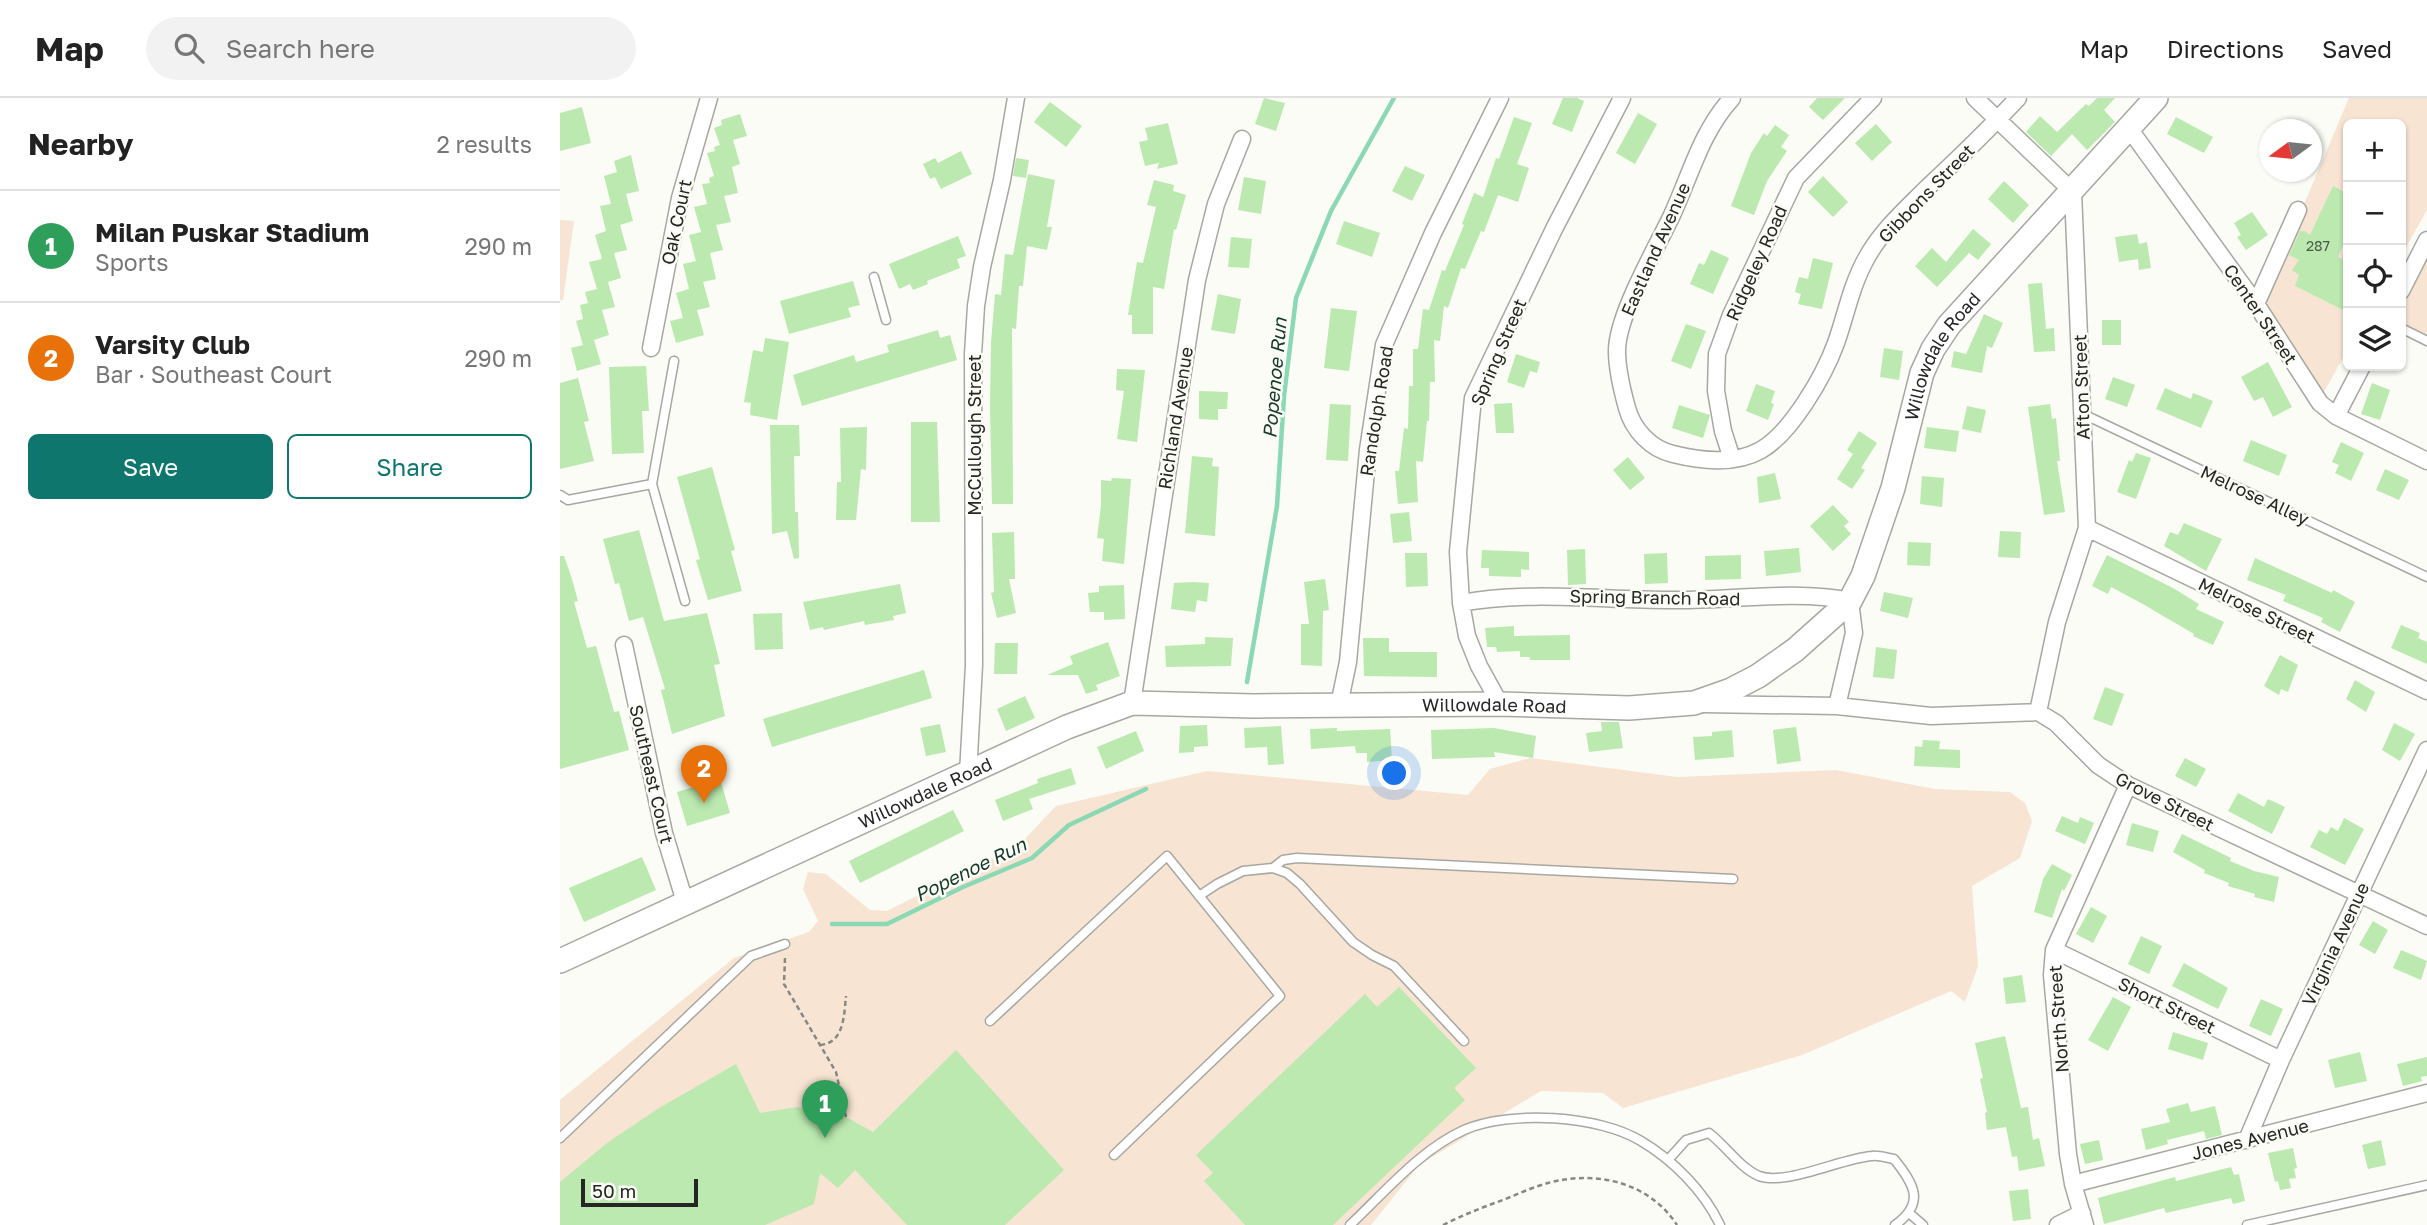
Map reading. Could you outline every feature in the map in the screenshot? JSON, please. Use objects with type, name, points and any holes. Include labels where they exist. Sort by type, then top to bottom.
[{"type":"street","name":"Oak Court","points":[[651,348],[680,198],[709,98]]},
{"type":"street","name":"McCullough Street","points":[[968,774],[975,665],[973,354],[976,306],[1016,98]]},
{"type":"street","name":"Randolph Road","points":[[1339,705],[1348,662],[1368,450],[1384,345],[1433,233],[1500,98]]},
{"type":"street","name":"Spring Street","points":[[1500,704],[1479,666],[1467,636],[1461,603],[1458,552],[1473,398],[1554,229],[1622,98]]},
{"type":"street","name":"Eastland Avenue","points":[[1732,98],[1717,115],[1697,151],[1674,212],[1624,316],[1616,350],[1621,387],[1630,418],[1644,439],[1666,453],[1700,460],[1732,459]]},
{"type":"street","name":"Ridgeley Road","points":[[1732,459],[1723,431],[1716,391],[1717,354],[1731,315],[1796,178],[1873,98]]},
{"type":"street","points":[[1975,98],[2073,192]]},
{"type":"street","name":"Gibbons Street","points":[[1732,459],[1760,451],[1785,431],[1810,393],[1836,344],[1849,297],[1866,258],[1891,224],[2018,98]]},
{"type":"street","name":"Willowdale Road","points":[[560,961],[1067,727],[1132,703],[1252,706],[1500,704],[1629,708],[1695,703],[1731,690],[1758,676],[1795,650],[1850,601],[1863,576],[1893,488],[1922,373],[1933,349],[1972,299],[2073,192],[2156,98]]},
{"type":"street","name":"Center Street","points":[[2128,127],[2256,304],[2320,403],[2336,416],[2427,461]]},
{"type":"street","name":"Richland Avenue","points":[[1132,703],[1196,280],[1216,204],[1242,139]]},
{"type":"street","name":"Afton Street","points":[[2038,712],[2057,622],[2087,528],[2073,192]]},
{"type":"street","points":[[2256,304],[2298,210]]},
{"type":"street","points":[[2406,281],[2427,240]]},
{"type":"street","points":[[2336,416],[2359,371]]},
{"type":"street","name":"Melrose Street","points":[[2087,528],[2427,691]]},
{"type":"street","name":"Spring Branch Road","points":[[1461,603],[1489,598],[1550,596],[1660,600],[1809,596],[1850,601]]},
{"type":"street","points":[[1836,706],[1854,633],[1850,601]]},
{"type":"street","name":"Southeast Court","points":[[624,645],[664,832],[685,902]]},
{"type":"street","points":[[1695,703],[1836,706],[1931,716],[2038,712]]},
{"type":"street","name":"Grove Street","points":[[2038,712],[2056,723],[2098,765],[2128,785],[2427,926]]},
{"type":"street","name":"Virginia Avenue","points":[[2247,1140],[2358,893],[2427,750]]},
{"type":"street","name":"North Street","points":[[2084,1219],[2073,1184],[2068,1154],[2052,975],[2054,950],[2128,785]]},
{"type":"street","name":"Short Street","points":[[2054,950],[2281,1060]]},
{"type":"street","name":"Jones Avenue","points":[[2073,1184],[2427,1093]]},
{"type":"street","points":[[2058,1225],[2084,1219]]},
{"type":"lane","points":[[874,277],[886,320]]},
{"type":"lane","points":[[2406,330],[2427,341]]},
{"type":"lane","points":[[674,361],[652,484],[685,601]]},
{"type":"lane","name":"Melrose Alley","points":[[2082,414],[2427,576]]},
{"type":"lane","points":[[560,495],[568,500],[652,484]]},
{"type":"lane","points":[[990,1021],[1167,856],[1280,996],[1114,1155]]},
{"type":"lane","points":[[1273,868],[1283,860],[1297,858],[1734,879]]},
{"type":"lane","points":[[1199,896],[1243,871],[1273,868],[1287,873],[1353,942],[1372,956],[1394,966],[1464,1041]]},
{"type":"lane","points":[[560,1138],[751,957],[785,944]]},
{"type":"lane","points":[[1350,1225],[1408,1169],[1438,1145],[1465,1130],[1492,1122],[1526,1117],[1563,1119],[1616,1129],[1639,1140],[1668,1160],[1695,1188],[1720,1225]]},
{"type":"lane","points":[[1668,1160],[1686,1140],[1709,1133],[1723,1143],[1750,1171],[1762,1177],[1780,1178],[1873,1156],[1894,1159],[1911,1180],[1915,1197],[1909,1213],[1895,1225]]},
{"type":"lane","points":[[2246,1225],[2427,1185]]},
{"type":"lane","points":[[1909,1213],[1923,1225]]},
{"type":"path","points":[[785,944],[784,984],[835,1072],[846,1118]]},
{"type":"path","points":[[820,1045],[830,1044],[842,1028],[846,996]]},
{"type":"path","points":[[1443,1225],[1529,1189],[1572,1178],[1601,1179],[1630,1185],[1654,1199],[1677,1225]]},
{"type":"shaded area","points":[[2349,98],[2427,98],[2427,210],[2406,247],[2406,119],[2343,119],[2343,358],[2324,392],[2263,301],[2313,182],[2322,182],[2322,162]]},
{"type":"shaded area","points":[[560,220],[574,221],[563,300],[560,300]]},
{"type":"shaded area","points":[[2427,251],[2427,336],[2406,326],[2406,291]]},
{"type":"shaded area","points":[[1530,758],[1678,777],[1836,770],[1935,789],[2010,792],[2025,803],[2032,821],[2020,858],[1972,886],[1978,966],[1965,1002],[1951,991],[1802,1055],[1623,1108],[1603,1093],[1541,1091],[1419,1165],[1371,1225],[560,1225],[560,1100],[734,958],[809,932],[818,921],[803,889],[808,872],[826,874],[870,910],[887,911],[1020,844],[1056,806],[1207,771],[1468,795],[1490,769]]},
{"type":"building","points":[[1264,98],[1285,103],[1276,131],[1255,124]]},
{"type":"building","points":[[1563,98],[1584,101],[1572,132],[1552,124]]},
{"type":"building","points":[[1817,98],[1845,98],[1823,120],[1809,107]]},
{"type":"building","points":[[2097,98],[2115,98],[2104,110],[2115,122],[2087,150],[2072,134],[2051,156],[2026,132],[2040,116],[2057,132],[2086,104],[2089,106]]},
{"type":"building","points":[[1050,102],[1082,126],[1066,147],[1034,122]]},
{"type":"building","points":[[582,107],[591,143],[560,151],[560,113]]},
{"type":"building","points":[[1638,113],[1657,124],[1635,164],[1616,153]]},
{"type":"building","points":[[740,114],[747,136],[733,140],[740,164],[732,167],[738,193],[724,196],[731,222],[716,225],[723,250],[710,253],[716,279],[703,282],[710,307],[697,310],[704,335],[676,343],[670,321],[683,318],[676,293],[689,289],[683,264],[696,261],[689,235],[701,232],[694,207],[707,204],[702,184],[710,183],[709,178],[714,176],[707,153],[715,151],[714,147],[720,145],[714,128],[722,125],[721,120]]},
{"type":"building","points":[[1514,117],[1532,123],[1517,164],[1529,168],[1518,202],[1498,195],[1484,232],[1481,231],[1465,269],[1461,268],[1448,308],[1444,306],[1440,341],[1434,340],[1435,382],[1430,382],[1429,421],[1423,462],[1416,461],[1418,502],[1398,504],[1395,471],[1399,471],[1404,428],[1408,429],[1409,386],[1413,386],[1413,349],[1418,349],[1423,309],[1429,310],[1442,270],[1445,271],[1474,193],[1483,197]]},
{"type":"building","points":[[2176,117],[2213,137],[2204,153],[2167,134]]},
{"type":"building","points":[[1168,123],[1178,164],[1157,169],[1159,163],[1145,166],[1139,142],[1148,140],[1145,128]]},
{"type":"building","points":[[1876,124],[1892,142],[1872,161],[1855,143]]},
{"type":"building","points":[[1775,125],[1789,135],[1781,147],[1787,151],[1767,181],[1754,215],[1731,206],[1751,153],[1764,133],[1767,136]]},
{"type":"building","points":[[961,151],[972,174],[941,189],[935,177],[930,179],[923,164],[935,158],[938,163]]},
{"type":"building","points":[[631,155],[639,191],[626,194],[633,221],[620,225],[627,250],[614,253],[621,278],[608,282],[615,307],[602,310],[609,335],[594,340],[601,364],[577,371],[571,348],[583,345],[576,321],[583,319],[580,305],[588,303],[585,292],[597,289],[589,262],[602,259],[595,235],[606,231],[600,206],[611,204],[604,176],[617,172],[614,161]]},
{"type":"building","points":[[1016,158],[1029,160],[1026,178],[1013,176]]},
{"type":"building","points":[[1405,166],[1425,175],[1412,201],[1392,191]]},
{"type":"building","points":[[1028,174],[1055,180],[1047,227],[1052,227],[1047,250],[1027,246],[1023,286],[1019,286],[1016,329],[1012,328],[1013,504],[992,504],[990,408],[995,294],[1001,295],[1005,254],[1013,255]]},
{"type":"building","points":[[1823,176],[1848,202],[1833,217],[1808,192]]},
{"type":"building","points":[[1244,177],[1266,181],[1261,214],[1238,210]]},
{"type":"building","points":[[1154,180],[1174,185],[1173,191],[1186,195],[1176,230],[1174,229],[1164,289],[1153,287],[1153,334],[1132,334],[1132,315],[1128,315],[1137,262],[1143,263],[1156,207],[1147,205]]},
{"type":"building","points":[[2004,181],[2029,205],[2013,223],[1988,199]]},
{"type":"building","points":[[2333,186],[2343,191],[2343,246],[2338,257],[2343,260],[2343,310],[2295,286],[2299,275],[2292,270],[2299,260],[2289,255],[2300,231],[2310,235]]},
{"type":"building","points":[[2252,212],[2268,235],[2246,250],[2237,237],[2241,235],[2234,223]]},
{"type":"building","points":[[1344,221],[1380,233],[1372,257],[1336,244]]},
{"type":"building","points":[[1973,229],[1991,244],[1978,260],[1969,253],[1937,287],[1915,266],[1932,248],[1946,262]]},
{"type":"building","points":[[2137,234],[2139,244],[2147,242],[2151,268],[2139,270],[2138,259],[2119,262],[2115,237]]},
{"type":"building","points":[[958,236],[966,256],[957,259],[960,268],[927,281],[928,284],[913,290],[910,284],[899,289],[889,264]]},
{"type":"building","points":[[1231,237],[1252,239],[1249,268],[1228,267]]},
{"type":"building","points":[[1711,250],[1729,258],[1713,294],[1690,284],[1699,263],[1704,265]]},
{"type":"building","points":[[1813,258],[1833,263],[1822,309],[1798,304],[1801,294],[1795,292],[1799,277],[1808,279]]},
{"type":"building","points":[[853,281],[860,305],[848,308],[851,317],[789,334],[780,301]]},
{"type":"building","points":[[2042,283],[2046,329],[2054,328],[2055,351],[2034,352],[2028,284]]},
{"type":"building","points":[[1218,294],[1241,299],[1235,334],[1211,330]]},
{"type":"building","points":[[1331,308],[1357,311],[1349,371],[1324,368]]},
{"type":"building","points":[[1984,314],[2003,323],[1992,348],[1987,346],[1982,373],[1951,367],[1954,351],[1966,354]]},
{"type":"building","points":[[2102,320],[2121,320],[2121,345],[2102,345]]},
{"type":"building","points":[[1686,324],[1706,331],[1691,369],[1671,361]]},
{"type":"building","points":[[938,330],[940,338],[950,335],[957,360],[802,406],[793,375],[854,355],[856,362],[889,352],[887,345]]},
{"type":"building","points":[[765,338],[789,342],[777,420],[750,415],[751,403],[744,402],[753,350],[763,352]]},
{"type":"building","points":[[1884,348],[1903,351],[1899,380],[1880,377]]},
{"type":"building","points":[[1516,354],[1540,362],[1537,373],[1530,371],[1524,388],[1507,382]]},
{"type":"building","points":[[2268,362],[2292,407],[2273,417],[2263,397],[2254,401],[2241,377]]},
{"type":"building","points":[[646,366],[649,411],[642,411],[644,453],[612,454],[609,367]]},
{"type":"building","points":[[1117,369],[1145,370],[1137,442],[1117,439],[1124,391],[1116,390]]},
{"type":"building","points":[[2113,377],[2135,385],[2127,407],[2105,399]]},
{"type":"building","points":[[578,378],[589,421],[584,422],[594,461],[560,469],[560,383]]},
{"type":"building","points":[[2372,383],[2390,390],[2380,420],[2361,414]]},
{"type":"building","points":[[1756,384],[1775,391],[1768,420],[1746,411]]},
{"type":"building","points":[[2165,388],[2191,399],[2193,393],[2213,401],[2201,428],[2156,409]]},
{"type":"building","points":[[1199,391],[1228,392],[1227,409],[1218,409],[1218,420],[1199,419]]},
{"type":"building","points":[[1512,403],[1514,433],[1496,433],[1494,404]]},
{"type":"building","points":[[1330,404],[1351,405],[1348,461],[1326,460]]},
{"type":"building","points":[[2050,404],[2052,419],[2056,418],[2060,461],[2057,461],[2065,512],[2044,515],[2028,407]]},
{"type":"building","points":[[1679,405],[1710,415],[1703,438],[1672,428]]},
{"type":"building","points":[[1967,406],[1986,410],[1981,433],[1962,429]]},
{"type":"building","points":[[911,422],[937,422],[940,522],[911,522]]},
{"type":"building","points":[[770,425],[799,425],[800,456],[794,456],[799,558],[794,559],[787,531],[772,534]]},
{"type":"building","points":[[867,427],[866,470],[861,469],[856,520],[836,520],[837,482],[841,482],[840,428]]},
{"type":"building","points":[[1927,427],[1959,431],[1956,452],[1924,448]]},
{"type":"building","points":[[1859,431],[1877,443],[1861,468],[1865,470],[1852,489],[1837,479],[1853,454],[1847,450]]},
{"type":"building","points":[[2251,440],[2287,455],[2279,476],[2243,461]]},
{"type":"building","points":[[2341,442],[2364,453],[2351,481],[2335,473],[2339,465],[2332,462]]},
{"type":"building","points":[[2136,453],[2151,458],[2136,499],[2117,492],[2129,460],[2132,462]]},
{"type":"building","points":[[1192,456],[1213,458],[1212,466],[1219,467],[1215,536],[1185,533]]},
{"type":"building","points":[[1628,457],[1645,478],[1630,490],[1613,470]]},
{"type":"building","points":[[712,467],[735,550],[731,551],[742,591],[708,600],[696,560],[700,559],[677,477]]},
{"type":"building","points":[[2385,469],[2409,480],[2399,500],[2376,490]]},
{"type":"building","points":[[1775,473],[1781,499],[1759,503],[1757,477]]},
{"type":"building","points":[[1922,476],[1944,478],[1942,507],[1920,504]]},
{"type":"building","points":[[1112,478],[1131,479],[1124,564],[1102,561],[1104,539],[1097,538],[1101,480],[1111,481]]},
{"type":"building","points":[[1833,505],[1849,522],[1844,526],[1851,534],[1833,551],[1810,526]]},
{"type":"building","points":[[1409,512],[1412,541],[1393,543],[1390,514]]},
{"type":"building","points":[[2184,523],[2222,539],[2206,571],[2164,546],[2170,532],[2178,535]]},
{"type":"building","points":[[639,530],[664,621],[707,613],[720,664],[714,665],[725,716],[672,734],[661,690],[665,689],[643,617],[629,621],[619,583],[615,584],[603,539]]},
{"type":"building","points":[[2000,531],[2021,532],[2020,558],[1998,557]]},
{"type":"building","points":[[1014,532],[1015,579],[1009,579],[1016,613],[997,618],[991,593],[994,592],[992,533]]},
{"type":"building","points":[[1908,542],[1931,543],[1930,566],[1907,565]]},
{"type":"building","points":[[1799,548],[1801,572],[1766,576],[1764,551]]},
{"type":"building","points":[[1585,549],[1586,584],[1568,585],[1567,550]]},
{"type":"building","points":[[1482,550],[1529,552],[1529,570],[1521,569],[1521,577],[1489,576],[1489,568],[1481,568]]},
{"type":"building","points":[[1405,553],[1427,553],[1428,586],[1406,587]]},
{"type":"building","points":[[1667,553],[1668,583],[1645,584],[1644,554]]},
{"type":"building","points":[[1741,555],[1741,579],[1705,580],[1705,556]]},
{"type":"building","points":[[2107,555],[2173,588],[2199,604],[2196,609],[2224,622],[2213,645],[2111,587],[2108,594],[2092,586]]},
{"type":"building","points":[[560,556],[564,556],[572,579],[578,601],[574,602],[587,648],[596,646],[614,712],[619,711],[629,750],[560,769]]},
{"type":"building","points":[[2255,558],[2332,593],[2333,590],[2355,602],[2340,632],[2321,622],[2323,618],[2283,601],[2286,595],[2247,580]]},
{"type":"building","points":[[1325,579],[1329,610],[1323,611],[1322,666],[1301,665],[1301,624],[1309,624],[1304,582]]},
{"type":"building","points":[[1174,583],[1209,583],[1207,602],[1197,600],[1195,612],[1171,609]]},
{"type":"building","points":[[900,584],[906,613],[893,616],[894,620],[865,625],[864,621],[824,630],[823,627],[810,630],[803,602]]},
{"type":"building","points":[[1124,585],[1125,619],[1104,620],[1104,612],[1090,612],[1088,593],[1099,592],[1099,586]]},
{"type":"building","points":[[1884,592],[1913,598],[1908,618],[1880,611]]},
{"type":"building","points":[[782,613],[783,649],[755,650],[753,614]]},
{"type":"building","points":[[2401,625],[2420,633],[2418,638],[2427,642],[2427,664],[2391,648]]},
{"type":"building","points":[[1514,626],[1514,636],[1570,635],[1570,660],[1530,660],[1530,657],[1520,657],[1520,651],[1497,652],[1496,647],[1487,647],[1485,628]]},
{"type":"building","points":[[1205,637],[1233,638],[1231,666],[1166,667],[1165,646],[1205,644]]},
{"type":"building","points":[[1363,638],[1389,638],[1389,652],[1437,652],[1437,677],[1364,676]]},
{"type":"building","points":[[1108,642],[1120,676],[1096,685],[1098,690],[1086,694],[1078,675],[1047,675],[1073,664],[1070,656]]},
{"type":"building","points":[[995,643],[1018,643],[1017,674],[994,674]]},
{"type":"building","points":[[1876,647],[1897,650],[1894,679],[1873,677]]},
{"type":"building","points":[[2280,655],[2298,665],[2288,692],[2281,689],[2279,695],[2264,686]]},
{"type":"building","points":[[924,670],[932,698],[772,747],[763,719]]},
{"type":"building","points":[[2355,680],[2375,692],[2366,712],[2346,699]]},
{"type":"building","points":[[2105,687],[2124,694],[2112,726],[2093,719]]},
{"type":"building","points":[[1025,696],[1035,718],[1006,731],[997,709]]},
{"type":"building","points":[[1601,722],[1619,722],[1623,748],[1589,752],[1586,733],[1602,731]]},
{"type":"building","points":[[2394,723],[2415,734],[2400,761],[2382,750]]},
{"type":"building","points":[[940,724],[946,752],[926,756],[920,728]]},
{"type":"building","points":[[1207,725],[1208,746],[1194,747],[1194,752],[1179,753],[1180,726]]},
{"type":"building","points":[[1281,726],[1284,764],[1268,765],[1267,747],[1245,748],[1244,728]]},
{"type":"building","points":[[1796,727],[1801,761],[1777,764],[1773,730]]},
{"type":"building","points":[[1337,728],[1337,731],[1390,729],[1392,760],[1367,762],[1367,753],[1356,753],[1355,746],[1311,749],[1310,729]]},
{"type":"building","points":[[1494,728],[1536,736],[1533,758],[1494,752],[1495,757],[1432,759],[1431,730]]},
{"type":"building","points":[[1732,730],[1734,757],[1695,760],[1693,737],[1712,736],[1712,732]]},
{"type":"building","points":[[1136,731],[1144,751],[1106,769],[1097,747]]},
{"type":"building","points":[[1923,740],[1940,741],[1939,749],[1960,750],[1960,768],[1914,766],[1915,746],[1922,747]]},
{"type":"building","points":[[2185,758],[2206,769],[2196,787],[2175,776]]},
{"type":"building","points":[[1071,768],[1076,784],[1029,799],[1033,809],[1003,821],[995,800],[1038,783],[1037,779]]},
{"type":"building","points":[[720,779],[730,813],[687,826],[677,792]]},
{"type":"building","points":[[2238,793],[2264,807],[2268,799],[2285,807],[2272,834],[2228,811]]},
{"type":"building","points":[[953,810],[964,831],[860,883],[849,861]]},
{"type":"building","points":[[2062,816],[2078,823],[2080,817],[2094,823],[2085,844],[2055,831]]},
{"type":"building","points":[[2344,818],[2364,829],[2345,865],[2310,847],[2319,830],[2327,834],[2331,827],[2338,831]]},
{"type":"building","points":[[2132,823],[2159,831],[2153,852],[2126,845]]},
{"type":"building","points":[[2182,834],[2231,858],[2230,861],[2279,877],[2274,902],[2228,886],[2229,883],[2204,873],[2205,870],[2173,852]]},
{"type":"building","points":[[642,857],[656,890],[584,922],[569,888]]},
{"type":"building","points":[[2052,864],[2072,875],[2064,891],[2062,889],[2052,918],[2034,912],[2043,879]]},
{"type":"building","points":[[2091,907],[2107,916],[2093,943],[2076,934]]},
{"type":"building","points":[[2373,921],[2388,930],[2375,954],[2359,945]]},
{"type":"building","points":[[2141,936],[2162,946],[2149,974],[2128,964]]},
{"type":"building","points":[[2401,950],[2427,961],[2421,980],[2393,968]]},
{"type":"building","points":[[2184,963],[2228,988],[2218,1009],[2172,986]]},
{"type":"building","points":[[2022,975],[2026,1002],[2006,1004],[2003,978]]},
{"type":"building","points":[[1399,987],[1476,1068],[1454,1088],[1465,1100],[1333,1225],[1245,1225],[1204,1181],[1213,1173],[1196,1155],[1365,994],[1377,1007]]},
{"type":"building","points":[[2113,997],[2131,1007],[2108,1051],[2088,1040]]},
{"type":"building","points":[[2261,999],[2283,1009],[2271,1036],[2249,1026]]},
{"type":"building","points":[[2173,1032],[2208,1043],[2203,1060],[2168,1049]]},
{"type":"building","points":[[2005,1036],[2021,1108],[2028,1107],[2033,1140],[2039,1138],[2045,1166],[2019,1171],[2017,1156],[2012,1157],[2006,1127],[1987,1130],[1987,1112],[1980,1079],[1983,1078],[1975,1043]]},
{"type":"building","points":[[956,1050],[1064,1170],[1005,1225],[907,1225],[855,1170],[838,1188],[820,1173],[814,1204],[765,1225],[560,1225],[560,1182],[607,1143],[659,1108],[736,1064],[760,1113],[797,1107],[846,1117],[873,1132]]},
{"type":"building","points":[[2360,1052],[2367,1081],[2335,1088],[2328,1060]]},
{"type":"building","points":[[2427,1057],[2427,1076],[2421,1077],[2422,1081],[2403,1086],[2397,1064]]},
{"type":"building","points":[[2188,1103],[2191,1112],[2215,1106],[2222,1135],[2206,1139],[2204,1131],[2167,1140],[2168,1144],[2146,1150],[2141,1129],[2170,1122],[2166,1109]]},
{"type":"building","points":[[2099,1140],[2103,1160],[2085,1164],[2080,1144]]},
{"type":"building","points":[[2381,1140],[2386,1165],[2368,1169],[2362,1145]]},
{"type":"building","points":[[2293,1148],[2296,1178],[2289,1179],[2291,1188],[2280,1190],[2278,1181],[2275,1182],[2268,1153]]},
{"type":"building","points":[[2231,1167],[2234,1175],[2239,1174],[2245,1201],[2233,1204],[2231,1198],[2166,1213],[2164,1208],[2104,1224],[2098,1198],[2175,1177],[2176,1181]]},
{"type":"building","points":[[2028,1189],[2031,1219],[2013,1221],[2009,1191]]},
{"type":"waterway","name":"Popenoe Run","points":[[1247,682],[1277,506],[1284,396],[1296,298],[1331,211],[1394,98]]},
{"type":"waterway","name":"Popenoe Run","points":[[832,924],[887,924],[963,887],[1032,858],[1069,825],[1146,789]]},
{"type":"place","name":"Varsity Club","points":[[704,803]]},
{"type":"place","name":"Milan Puskar Stadium","points":[[825,1138]]}]
